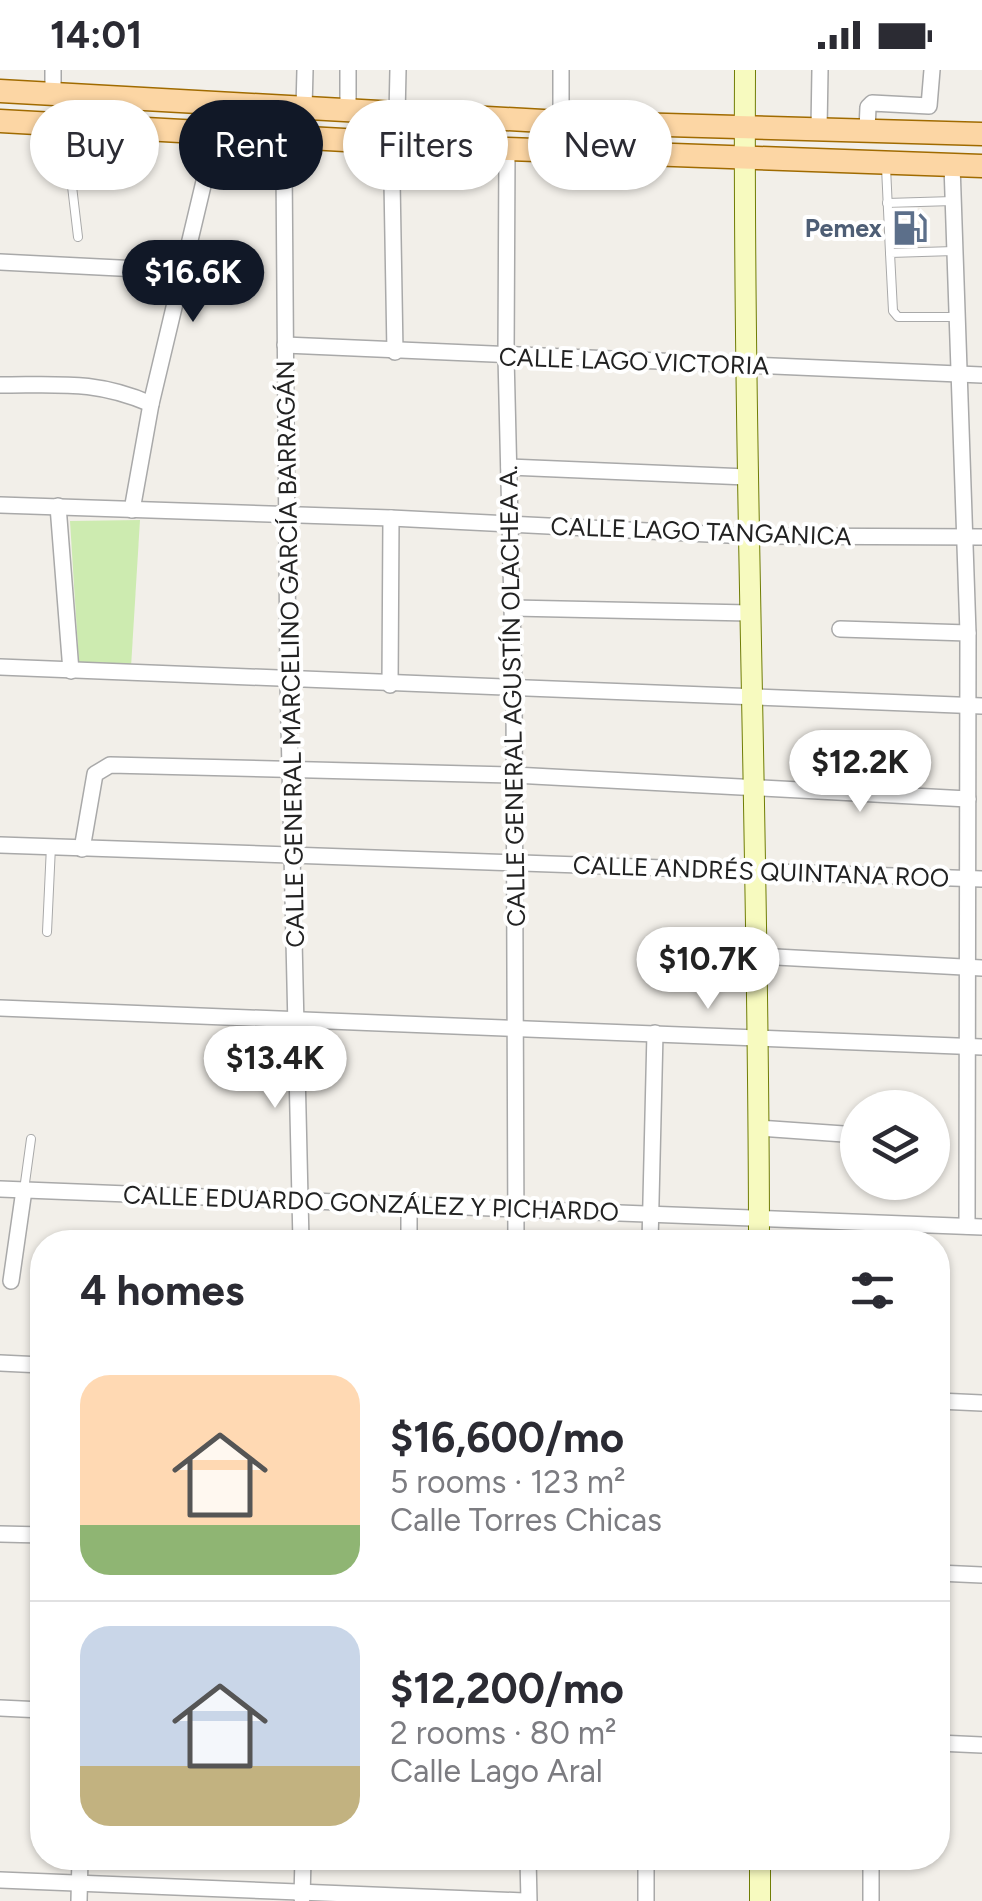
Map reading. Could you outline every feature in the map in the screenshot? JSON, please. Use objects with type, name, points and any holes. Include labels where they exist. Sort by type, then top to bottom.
[{"type":"main road","points":[[745,70],[744,365],[758,956],[760,1230]]},
{"type":"main road","points":[[0,91],[53,82],[120,96],[181,100]]},
{"type":"main road","points":[[120,96],[120,100]]},
{"type":"main road","points":[[0,121],[30,122]]},
{"type":"main road","points":[[672,126],[982,134]]},
{"type":"main road","points":[[508,149],[982,166]]},
{"type":"main road","points":[[760,1870],[760,1901]]},
{"type":"street","name":"CALLE GENERAL MARCELINO GARCÍA BARRAGÁN","points":[[304,100],[305,70]]},
{"type":"street","points":[[348,70],[348,100]]},
{"type":"street","points":[[398,70],[398,100]]},
{"type":"street","points":[[561,100],[562,70]]},
{"type":"street","points":[[819,130],[820,70]]},
{"type":"street","points":[[867,130],[868,107],[872,103],[926,108],[932,96],[932,70]]},
{"type":"street","points":[[952,165],[960,374],[974,536],[968,633],[975,706],[968,798],[975,879],[975,1226]]},
{"type":"street","points":[[132,510],[151,404],[202,190]]},
{"type":"street","name":"CALLE GENERAL MARCELINO GARCÍA BARRAGÁN","points":[[284,190],[288,680],[300,1230]]},
{"type":"street","points":[[392,190],[394,352]]},
{"type":"street","name":"CALLE GENERAL AGUSTÍN OLACHEA A.","points":[[507,190],[506,356],[516,862],[516,1230]]},
{"type":"street","points":[[0,262],[140,269]]},
{"type":"street","name":"CALLE LAGO VICTORIA","points":[[286,345],[982,375]]},
{"type":"street","points":[[0,384],[97,386],[122,391],[151,404]]},
{"type":"street","points":[[509,466],[747,477]]},
{"type":"street","name":"CALLE LAGO TANGANICA","points":[[0,505],[391,518],[748,536],[974,536]]},
{"type":"street","points":[[58,506],[71,671]]},
{"type":"street","points":[[390,684],[391,518]]},
{"type":"street","points":[[513,608],[749,613]]},
{"type":"street","points":[[840,629],[968,633]]},
{"type":"street","points":[[0,667],[975,706]]},
{"type":"street","points":[[82,848],[94,774],[110,765],[514,775],[968,798]]},
{"type":"street","name":"CALLE ANDRÉS QUINTANA ROO","points":[[0,845],[975,879]]},
{"type":"street","points":[[758,956],[975,968]]},
{"type":"street","points":[[0,1008],[975,1046]]},
{"type":"street","points":[[650,1230],[655,1032]]},
{"type":"street","points":[[759,1128],[840,1134]]},
{"type":"street","name":"CALLE EDUARDO GONZÁLEZ Y PICHARDO","points":[[0,1189],[975,1226]]},
{"type":"street","points":[[11,1281],[24,1190]]},
{"type":"street","points":[[408,1230],[409,1204]]},
{"type":"street","points":[[874,1223],[874,1230]]},
{"type":"street","points":[[0,1363],[30,1365]]},
{"type":"street","points":[[950,1402],[982,1403]]},
{"type":"street","points":[[0,1534],[30,1535]]},
{"type":"street","points":[[950,1573],[982,1574]]},
{"type":"street","points":[[0,1708],[30,1709]]},
{"type":"street","points":[[950,1744],[982,1745]]},
{"type":"street","points":[[79,1901],[80,1870]]},
{"type":"street","points":[[302,1896],[303,1870]]},
{"type":"street","points":[[0,1880],[302,1896],[526,1901],[527,1870]]},
{"type":"street","points":[[646,1870],[646,1901]]},
{"type":"street","points":[[871,1870],[871,1901]]},
{"type":"lane","points":[[886,163],[895,315],[958,317]]},
{"type":"lane","points":[[73,190],[78,237]]},
{"type":"lane","points":[[888,203],[953,202]]},
{"type":"lane","points":[[890,252],[955,251]]},
{"type":"lane","points":[[47,932],[51,846]]},
{"type":"lane","points":[[24,1190],[32,1138]]},
{"type":"green space","points":[[140,520],[131,667],[79,664],[70,521]]},
{"type":"place","name":"Pemex","points":[[910,228]]}]
